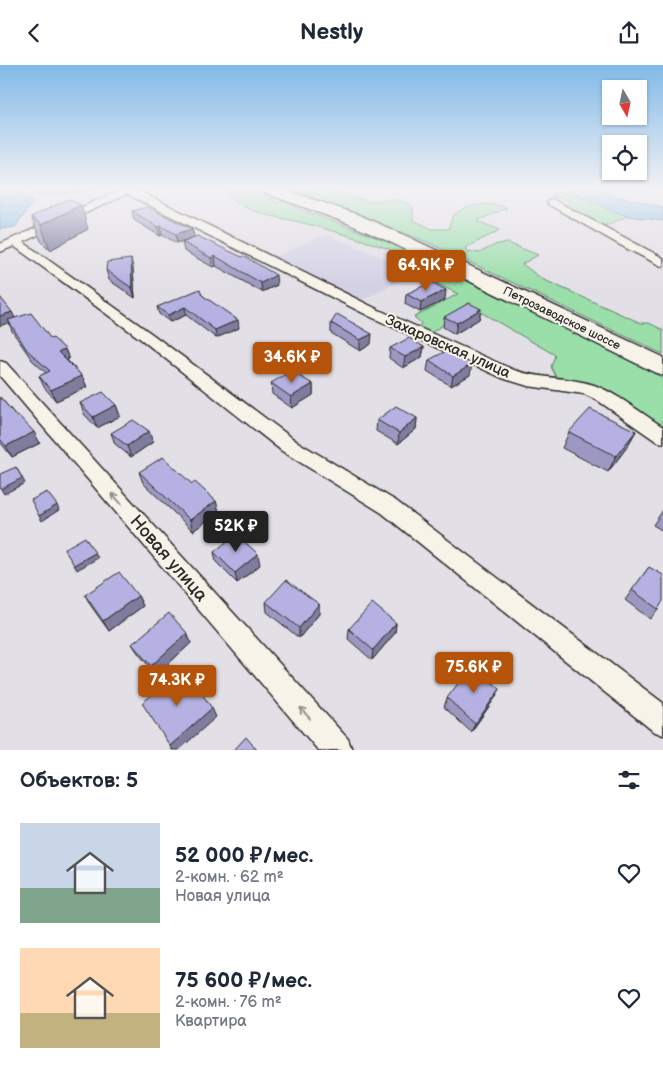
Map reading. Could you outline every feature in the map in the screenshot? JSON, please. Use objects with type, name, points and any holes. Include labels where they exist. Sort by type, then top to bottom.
[{"type":"main road","name":"Петрозаводское шоссе","points":[[356,221],[387,234],[663,367]]},
{"type":"street","points":[[7,245],[60,221]]},
{"type":"street","name":"Захаровская улица","points":[[191,221],[374,313],[508,375],[528,381],[581,387],[596,392],[663,436]]},
{"type":"street","points":[[585,221],[663,263]]},
{"type":"street","points":[[7,245],[147,337],[289,446],[389,507],[663,721]]},
{"type":"street","name":"Новая улица","points":[[0,366],[337,750]]},
{"type":"shaded area","points":[[326,234],[388,260],[410,275],[361,301],[274,257]]},
{"type":"green space","points":[[294,221],[331,221],[405,248],[406,250],[397,252],[364,240]]},
{"type":"green space","points":[[373,221],[415,221],[432,229],[448,229],[451,221],[477,221],[500,230],[465,248],[467,251],[479,253],[497,244],[508,243],[538,255],[522,264],[542,279],[641,323],[649,323],[663,330],[663,354],[427,242]]},
{"type":"green space","points":[[592,221],[616,221],[602,227]]},
{"type":"green space","points":[[413,257],[432,261],[663,378],[663,430],[556,377],[551,367],[555,355],[470,306],[431,333],[419,327],[421,323],[414,317],[458,294],[422,276],[406,260],[406,258]]},
{"type":"water","points":[[0,221],[19,221],[15,227],[0,229]]},
{"type":"building","points":[[36,221],[49,221],[41,225]]},
{"type":"building","points":[[148,221],[176,221],[192,229],[176,234],[161,226],[158,227]]},
{"type":"building","points":[[197,236],[242,257],[244,256],[276,275],[261,283],[215,256],[211,258],[182,242]]},
{"type":"building","points":[[131,259],[132,288],[106,270],[107,262]]},
{"type":"building","points":[[432,282],[446,290],[421,302],[406,294]]},
{"type":"building","points":[[200,289],[202,295],[238,320],[215,330],[185,307],[168,315],[157,307]]},
{"type":"building","points":[[0,297],[12,312],[0,316]]},
{"type":"building","points":[[469,303],[481,309],[457,323],[444,317]]},
{"type":"building","points":[[31,313],[51,339],[53,338],[65,349],[58,352],[82,376],[51,390],[39,376],[50,371],[27,350],[8,320]]},
{"type":"building","points":[[337,314],[372,334],[360,340],[331,323]]},
{"type":"building","points":[[409,338],[424,347],[405,357],[390,348]]},
{"type":"building","points":[[448,350],[472,364],[453,376],[429,360]]},
{"type":"building","points":[[291,371],[313,384],[291,397],[271,383]]},
{"type":"building","points":[[103,392],[116,405],[93,417],[80,403]]},
{"type":"building","points":[[0,397],[17,417],[19,416],[34,432],[6,446],[0,439]]},
{"type":"building","points":[[396,406],[417,418],[399,433],[377,420]]},
{"type":"building","points":[[590,409],[636,431],[616,456],[569,432]]},
{"type":"building","points":[[133,420],[149,431],[127,446],[111,433]]},
{"type":"building","points":[[163,457],[192,484],[195,482],[216,501],[190,520],[139,472]]},
{"type":"building","points":[[16,467],[22,478],[1,489],[0,474]]},
{"type":"building","points":[[47,492],[57,505],[39,516],[31,500]]},
{"type":"building","points":[[236,534],[258,554],[235,573],[214,552]]},
{"type":"building","points":[[85,537],[95,553],[74,565],[64,549]]},
{"type":"building","points":[[649,567],[663,575],[663,601],[658,609],[632,590]]},
{"type":"building","points":[[119,572],[138,596],[103,621],[85,595]]},
{"type":"building","points":[[286,580],[319,604],[299,628],[266,602]]},
{"type":"building","points":[[372,603],[396,623],[373,650],[349,629]]},
{"type":"building","points":[[169,613],[187,633],[151,666],[132,644]]},
{"type":"building","points":[[472,665],[500,689],[475,724],[447,698]]},
{"type":"building","points":[[184,669],[212,708],[170,746],[142,703]]},
{"type":"building","points":[[246,737],[257,750],[234,750]]}]
